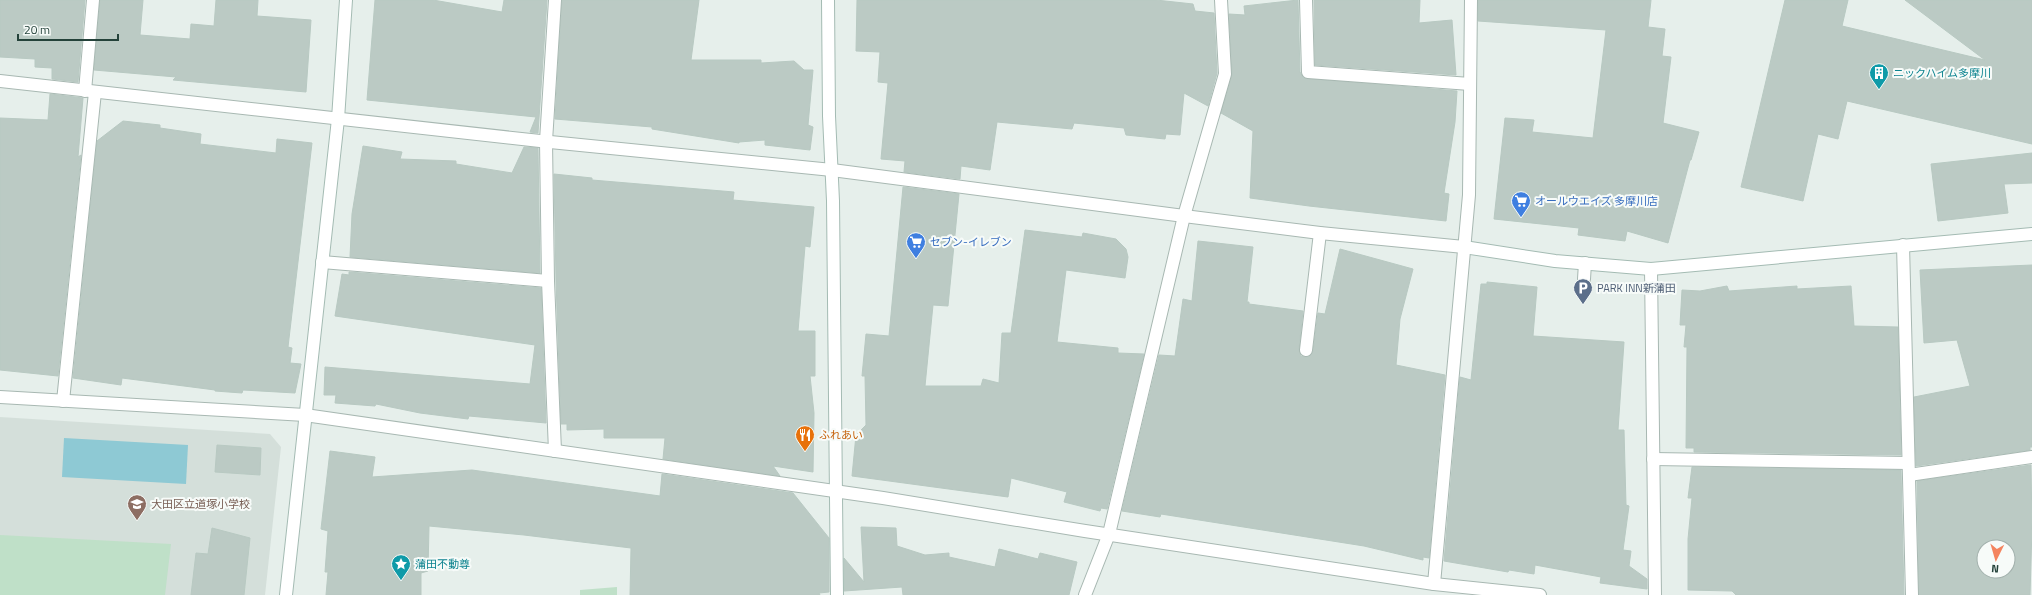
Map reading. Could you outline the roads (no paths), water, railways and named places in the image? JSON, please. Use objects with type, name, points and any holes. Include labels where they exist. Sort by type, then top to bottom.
[{"type":"street","points":[[63,401],[90,92],[93,0]]},
{"type":"street","points":[[286,595],[338,118],[346,0]]},
{"type":"street","points":[[555,0],[546,141],[548,281],[555,451]]},
{"type":"street","points":[[828,0],[829,116],[832,170],[837,595]]},
{"type":"street","points":[[1085,595],[1109,534],[1184,216],[1225,74],[1221,0]]},
{"type":"street","points":[[1306,0],[1308,72],[1470,84]]},
{"type":"street","points":[[1434,584],[1469,195],[1471,0]]},
{"type":"street","points":[[0,81],[546,141],[832,170],[1320,233],[1464,246],[1556,261],[1651,269],[2032,234]]},
{"type":"street","points":[[1306,350],[1320,233]]},
{"type":"street","points":[[1903,245],[1912,595]]},
{"type":"street","points":[[322,262],[548,281]]},
{"type":"street","points":[[1584,279],[1585,263]]},
{"type":"street","points":[[1651,269],[1655,595]]},
{"type":"street","points":[[0,398],[306,415],[836,491],[1434,584],[1540,595]]},
{"type":"street","points":[[1909,475],[2032,458]]},
{"type":"street","points":[[1653,459],[1908,463]]},
{"type":"water","points":[[64,438],[188,445],[186,484],[62,477]]},
{"type":"place","name":"ニックハイム多摩川","points":[[1879,90]]},
{"type":"place","name":"オールウエイズ 多摩川店","points":[[1521,218]]},
{"type":"place","name":"セブン-イレブン","points":[[916,259]]},
{"type":"place","name":"PARK INN新蒲田","points":[[1583,305]]},
{"type":"place","name":"ふれあい","points":[[805,452]]},
{"type":"place","name":"大田区立道塚小学校","points":[[137,521]]},
{"type":"place","name":"蒲田不動尊","points":[[401,581]]}]
